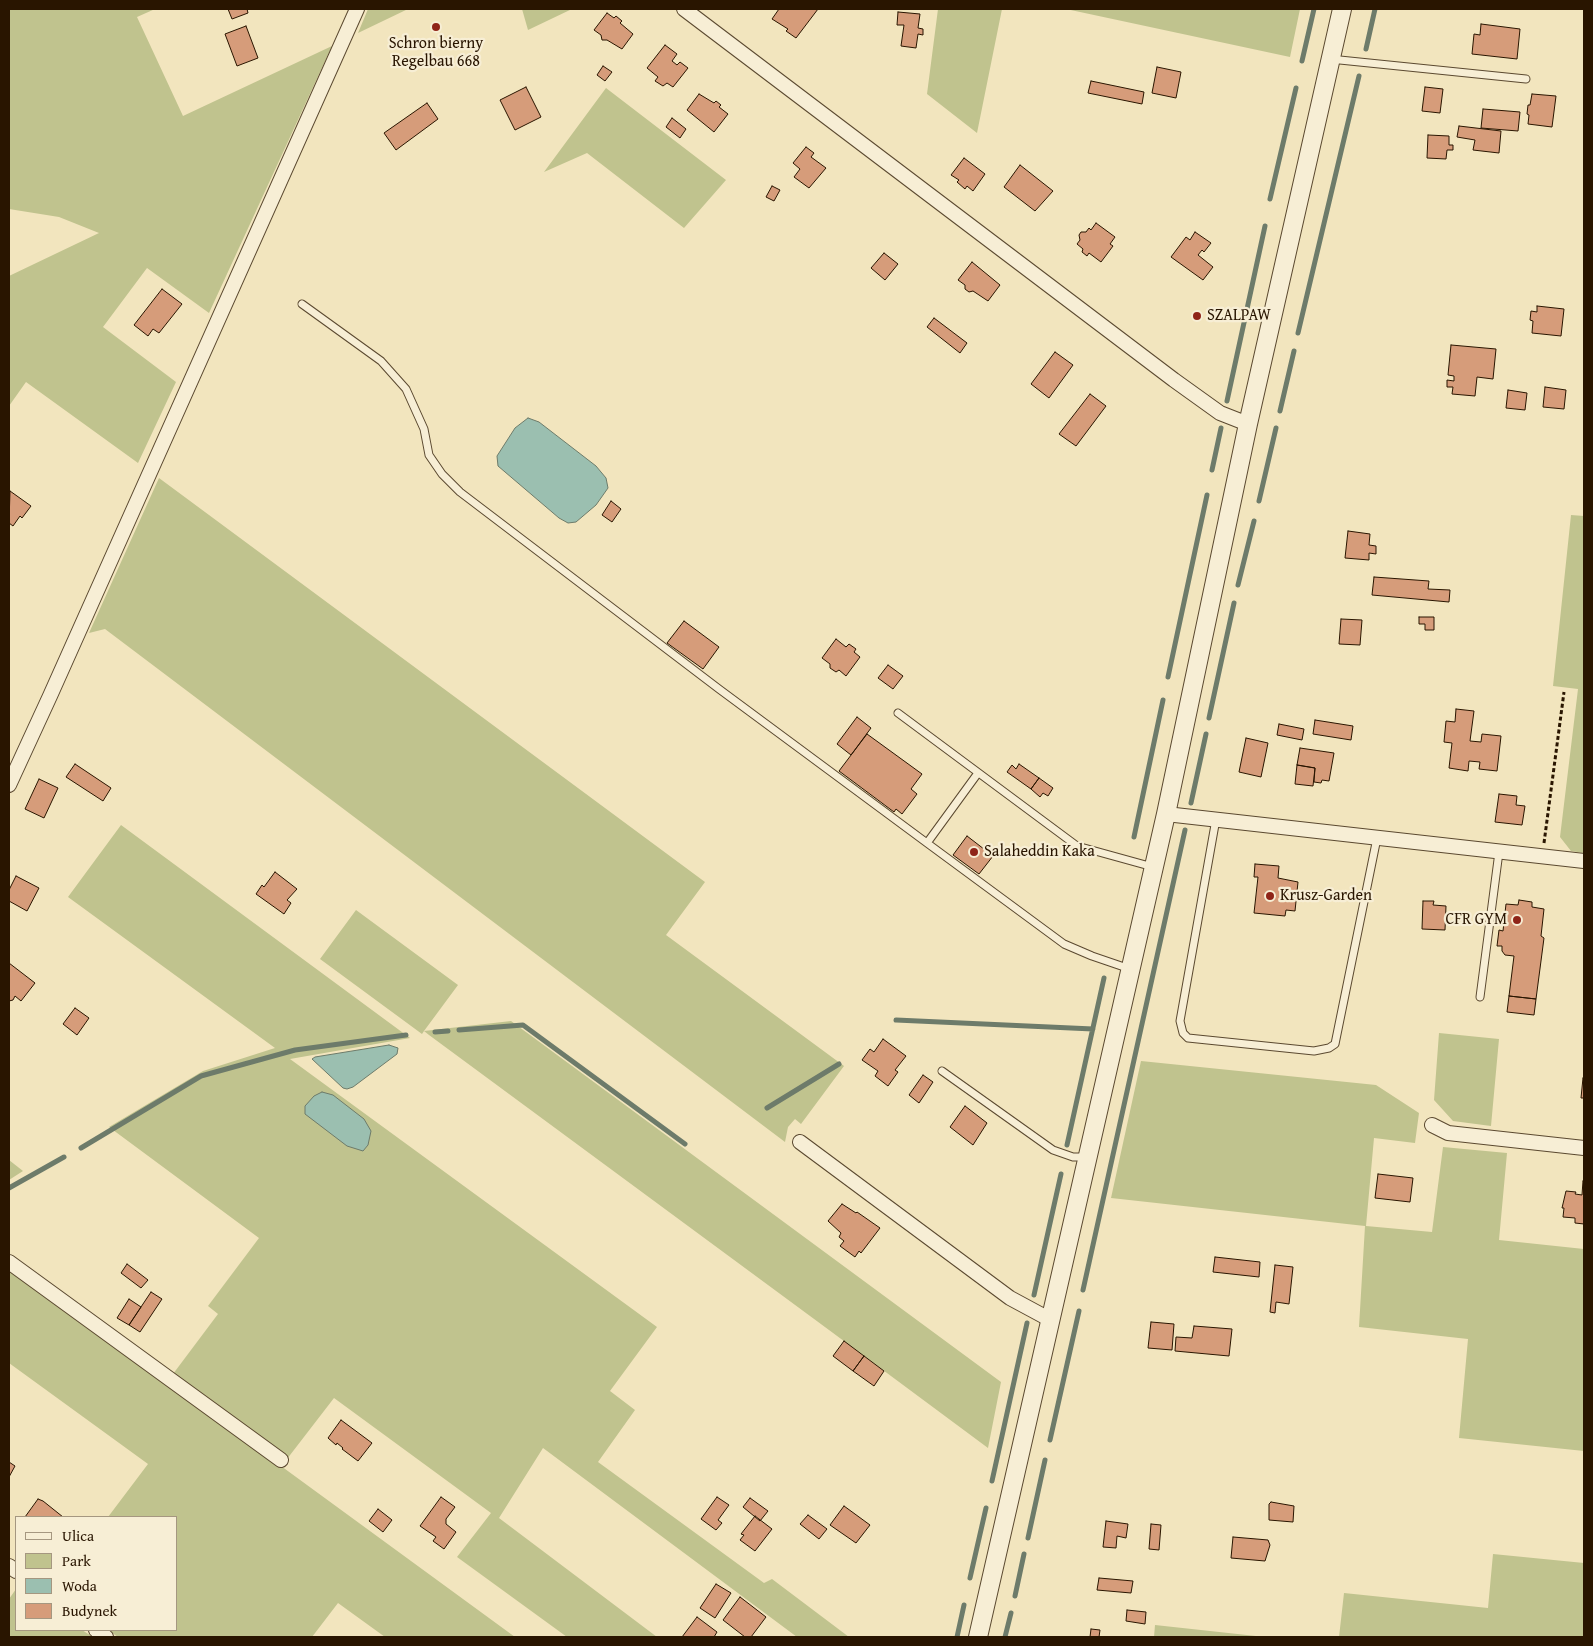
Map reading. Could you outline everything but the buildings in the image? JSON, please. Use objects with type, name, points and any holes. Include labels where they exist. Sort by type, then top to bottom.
[{"type":"street","points":[[9,785],[357,9]]},
{"type":"street","points":[[684,9],[1220,413],[1248,424]]},
{"type":"street","points":[[978,1637],[1049,1319],[1166,814],[1248,424],[1342,9]]},
{"type":"street","points":[[1166,814],[1584,862]]},
{"type":"street","points":[[1432,1125],[1448,1133],[1584,1148]]},
{"type":"street","points":[[800,1142],[1010,1298],[1049,1319]]},
{"type":"street","points":[[9,1262],[281,1460]]},
{"type":"lane","points":[[1330,59],[1526,80]]},
{"type":"lane","points":[[302,304],[381,361],[406,389],[424,429],[429,454],[442,474],[460,492],[697,672],[1064,944],[1130,969]]},
{"type":"lane","points":[[898,713],[1077,846],[1153,867]]},
{"type":"lane","points":[[927,843],[978,773]]},
{"type":"lane","points":[[1216,819],[1180,1021],[1182,1033],[1188,1038],[1314,1051],[1329,1048],[1335,1044],[1377,838]]},
{"type":"lane","points":[[1480,997],[1499,852]]},
{"type":"lane","points":[[942,1070],[1053,1150],[1072,1157],[1086,1158]]},
{"type":"path","points":[[1542,857],[1564,692]]},
{"type":"green space","points":[[9,9],[155,9],[137,17],[183,116],[332,46],[209,313],[147,268],[103,327],[176,382],[138,463],[26,382],[9,406],[9,276],[99,233],[59,217],[9,209]]},
{"type":"green space","points":[[368,9],[408,9],[358,33]]},
{"type":"green space","points":[[522,9],[572,9],[528,30]]},
{"type":"green space","points":[[938,9],[1002,9],[977,133],[927,94]]},
{"type":"green space","points":[[1066,9],[1300,9],[1290,57]]},
{"type":"green space","points":[[606,88],[726,180],[684,228],[587,153],[544,172]]},
{"type":"green space","points":[[159,478],[705,882],[666,935],[844,1066],[801,1124],[795,1119],[788,1127],[785,1142],[105,629],[89,633]]},
{"type":"green space","points":[[1571,515],[1584,516],[1584,853],[1571,851],[1560,837],[1578,689],[1553,686]]},
{"type":"green space","points":[[121,825],[410,1038],[290,1059],[657,1327],[610,1391],[635,1410],[598,1462],[764,1583],[772,1579],[849,1637],[797,1637],[543,1448],[499,1518],[657,1637],[567,1637],[457,1557],[491,1513],[334,1398],[287,1459],[173,1374],[218,1314],[208,1306],[259,1238],[109,1127],[203,1071],[275,1048],[68,897]]},
{"type":"green space","points":[[356,910],[458,985],[422,1034],[320,959]]},
{"type":"green space","points":[[511,1021],[1001,1382],[988,1448],[829,1330],[424,1031]]},
{"type":"green space","points":[[1439,1033],[1499,1039],[1491,1126],[1453,1121],[1434,1100]]},
{"type":"green space","points":[[1141,1061],[1376,1085],[1419,1113],[1415,1143],[1374,1138],[1366,1226],[1432,1232],[1443,1147],[1507,1153],[1499,1240],[1584,1249],[1584,1451],[1459,1438],[1468,1339],[1359,1327],[1365,1226],[1111,1198]]},
{"type":"green space","points":[[9,1160],[23,1171],[9,1180]]},
{"type":"green space","points":[[9,1267],[515,1637],[385,1637],[338,1603],[312,1637],[118,1637],[109,1631],[178,1631],[178,1516],[109,1516],[148,1464],[9,1363]]},
{"type":"green space","points":[[1493,1554],[1584,1563],[1584,1637],[1339,1637],[1344,1593],[1488,1608]]},
{"type":"green space","points":[[15,1590],[15,1631],[84,1631],[93,1637],[9,1637],[9,1599]]},
{"type":"green space","points":[[1155,1625],[1265,1637],[1154,1637]]},
{"type":"water","points":[[528,418],[539,422],[596,466],[606,478],[608,488],[596,505],[576,522],[568,523],[559,518],[498,466],[497,456],[515,428]]},
{"type":"water","points":[[389,1045],[398,1048],[397,1054],[353,1087],[347,1089],[343,1088],[312,1059],[315,1057]]},
{"type":"water","points":[[322,1092],[333,1095],[364,1119],[371,1131],[368,1145],[363,1151],[347,1146],[305,1114],[305,1106],[314,1096]]},
{"type":"waterway","points":[[1302,61],[1314,9]]},
{"type":"waterway","points":[[1366,49],[1375,9]]},
{"type":"waterway","points":[[1298,333],[1359,76]]},
{"type":"waterway","points":[[1270,199],[1296,88]]},
{"type":"waterway","points":[[1227,401],[1265,226]]},
{"type":"waterway","points":[[1280,411],[1294,351]]},
{"type":"waterway","points":[[1212,470],[1221,428]]},
{"type":"waterway","points":[[1259,501],[1276,428]]},
{"type":"waterway","points":[[1168,677],[1207,495]]},
{"type":"waterway","points":[[1238,585],[1254,521]]},
{"type":"waterway","points":[[1209,718],[1234,603]]},
{"type":"waterway","points":[[1134,837],[1163,700]]},
{"type":"waterway","points":[[1191,803],[1206,734]]},
{"type":"waterway","points":[[1083,1290],[1185,830]]},
{"type":"waterway","points":[[1067,1145],[1104,978]]},
{"type":"waterway","points":[[896,1020],[1093,1029]]},
{"type":"waterway","points":[[459,1030],[523,1025],[685,1144]]},
{"type":"waterway","points":[[435,1032],[448,1031]]},
{"type":"waterway","points":[[81,1148],[201,1076],[295,1050],[406,1035]]},
{"type":"waterway","points":[[767,1108],[839,1064]]},
{"type":"waterway","points":[[9,1188],[64,1157]]},
{"type":"waterway","points":[[1034,1295],[1061,1174]]},
{"type":"waterway","points":[[1050,1440],[1079,1311]]},
{"type":"waterway","points":[[992,1481],[1027,1323]]},
{"type":"waterway","points":[[1028,1538],[1045,1460]]},
{"type":"waterway","points":[[970,1578],[986,1508]]},
{"type":"waterway","points":[[1015,1596],[1024,1554]]},
{"type":"waterway","points":[[957,1637],[964,1605]]},
{"type":"waterway","points":[[1005,1637],[1011,1613]]},
{"type":"place","name":"Schron bierny Regelbau 668","points":[[436,27]]},
{"type":"place","name":"SZALPAW","points":[[1197,316]]},
{"type":"place","name":"Salaheddin Kaka","points":[[974,852]]},
{"type":"place","name":"Krusz-Garden","points":[[1270,896]]},
{"type":"place","name":"CFR GYM","points":[[1517,920]]}]
